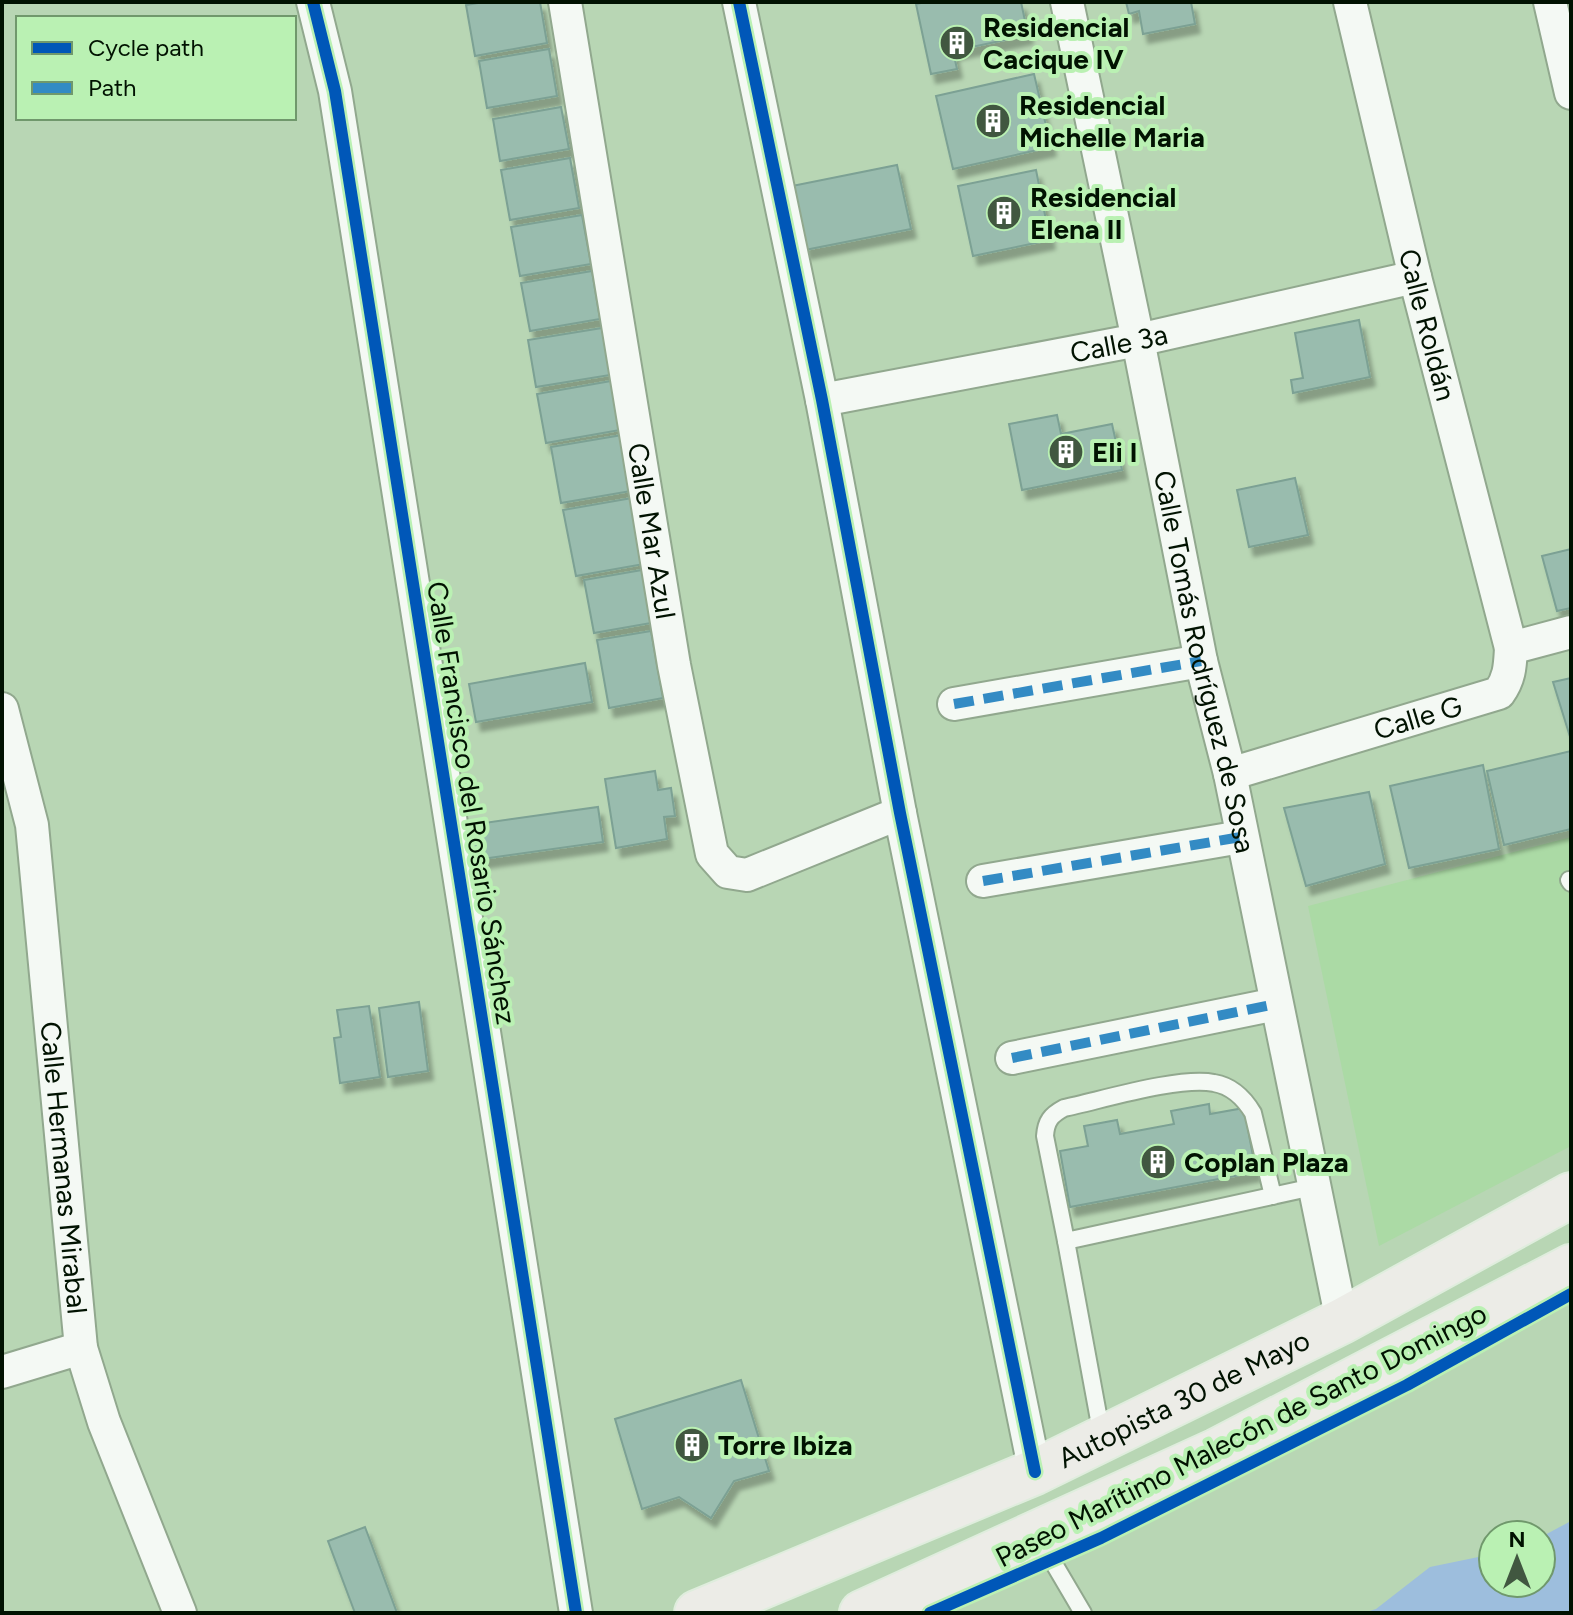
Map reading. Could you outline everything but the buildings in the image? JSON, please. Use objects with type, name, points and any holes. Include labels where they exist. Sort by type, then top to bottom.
[{"type":"highway","name":"Autopista 30 de Mayo","points":[[697,1613],[1035,1472],[1342,1321],[1571,1195]]},
{"type":"highway","name":"Autopista 30 de Mayo","points":[[862,1613],[1217,1451],[1571,1267]]},
{"type":"street","name":"Calle Francisco del Rosario Sánchez","points":[[313,2],[335,91],[576,1613]]},
{"type":"street","name":"Calle Mar Azul","points":[[565,2],[674,665],[712,854],[728,872],[747,875],[900,813]]},
{"type":"street","points":[[739,2],[822,400],[900,813],[1035,1472]]},
{"type":"street","name":"Calle Tomás Rodríguez de Sosa","points":[[1067,2],[1201,661],[1230,774],[1342,1321]]},
{"type":"street","name":"Calle Roldán","points":[[1350,2],[1415,277],[1511,648]]},
{"type":"street","points":[[1550,2],[1571,93]]},
{"type":"street","name":"Calle 3a","points":[[822,400],[1138,340],[1415,277]]},
{"type":"street","points":[[1511,648],[1571,632]]},
{"type":"street","name":"Calle G","points":[[1230,774],[1499,693],[1510,669],[1511,648]]},
{"type":"street","points":[[954,704],[1201,661]]},
{"type":"street","name":"Calle Hermanas Mirabal","points":[[2,709],[32,825],[81,1348],[104,1422],[180,1613]]},
{"type":"street","points":[[983,881],[1241,837]]},
{"type":"street","points":[[1012,1058],[1276,1004]]},
{"type":"street","points":[[2,1372],[81,1348]]},
{"type":"lane","points":[[1103,1439],[1045,1136],[1046,1124],[1052,1114],[1064,1108],[1200,1081],[1235,1090],[1253,1113],[1273,1196]]},
{"type":"lane","points":[[1066,1241],[1313,1187]]},
{"type":"lane","points":[[1037,1534],[1083,1613]]},
{"type":"shaded area","points":[[1571,837],[1571,1146],[1379,1246],[1308,906]]},
{"type":"water","points":[[1571,1521],[1571,1613],[1363,1613],[1376,1609],[1430,1567],[1477,1557],[1477,1599],[1557,1599],[1557,1528]]},
{"type":"marked path","points":[[954,704],[1201,661]]},
{"type":"marked path","points":[[983,881],[1241,837]]},
{"type":"marked path","points":[[1012,1058],[1276,1004]]},
{"type":"cycle path","points":[[313,2],[335,91],[576,1613]]},
{"type":"cycle path","points":[[739,2],[822,400],[900,813],[1035,1472]]},
{"type":"cycle path","name":"Paseo Marítimo Malecón de Santo Domingo","points":[[930,1613],[1101,1538],[1407,1385],[1571,1294]]},
{"type":"place","name":"Residencial Cacique IV","points":[[957,43]]},
{"type":"place","name":"Residencial Michelle Maria","points":[[993,121]]},
{"type":"place","name":"Residencial Elena II","points":[[1004,213]]},
{"type":"place","name":"Eli I","points":[[1066,452]]},
{"type":"place","name":"Coplan Plaza","points":[[1158,1162]]},
{"type":"place","name":"Torre Ibiza","points":[[692,1445]]}]
